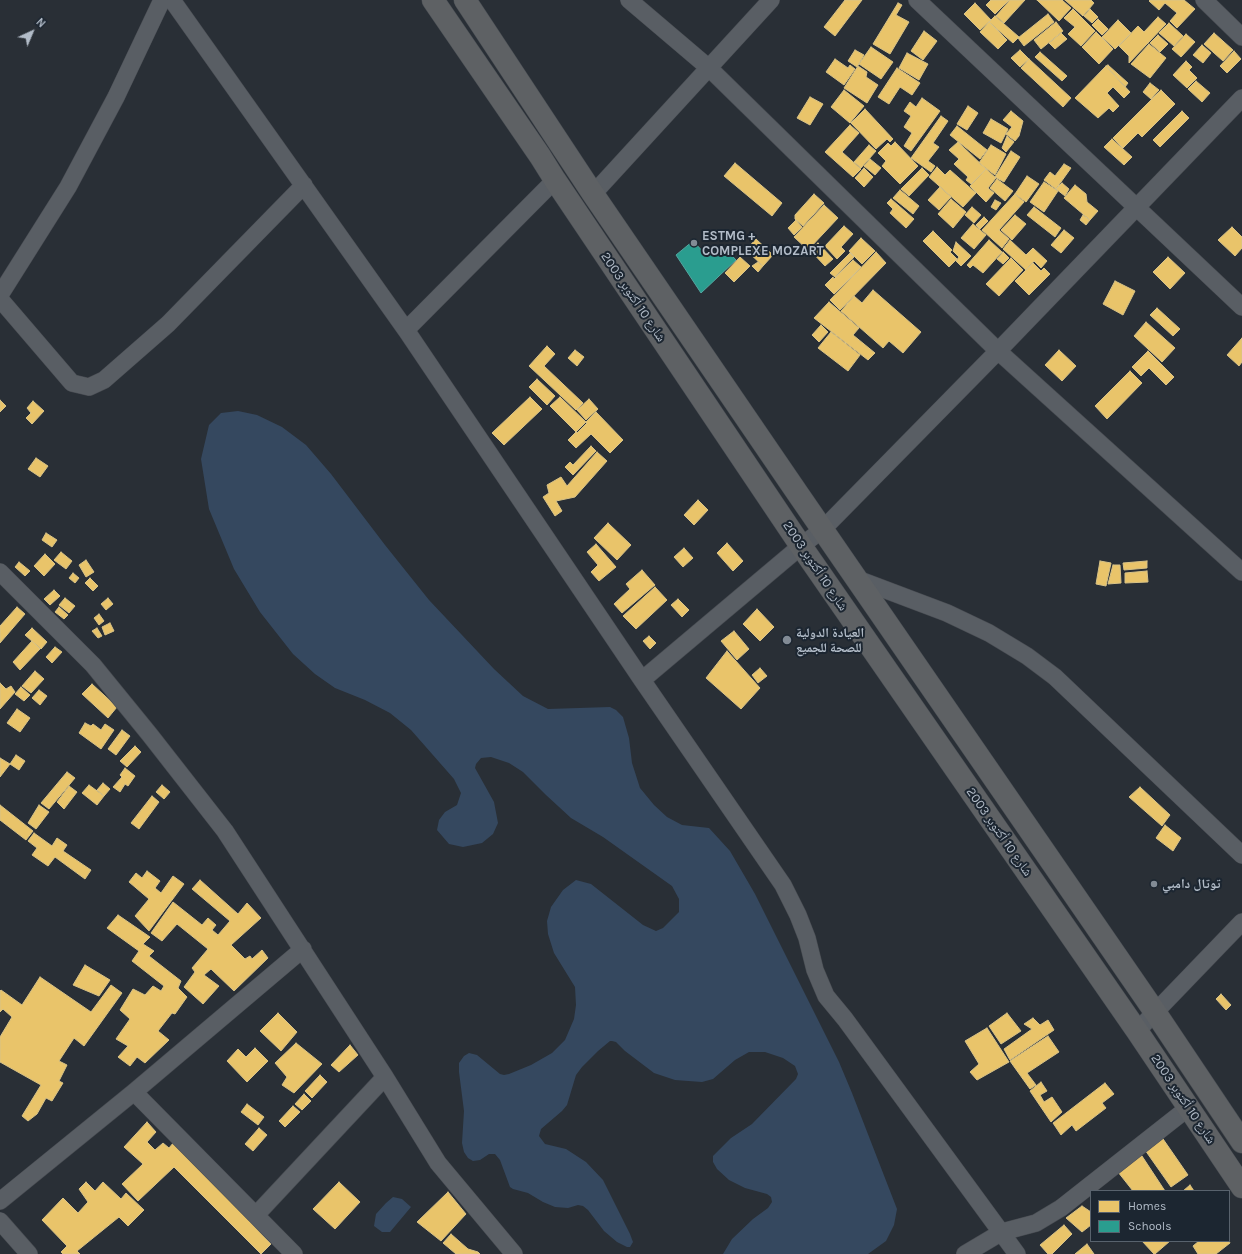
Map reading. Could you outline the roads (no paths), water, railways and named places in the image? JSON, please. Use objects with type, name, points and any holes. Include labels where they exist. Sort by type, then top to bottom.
[{"type":"highway","name":"شارع 10 أكتوبر 2003","points":[[433,0],[540,156],[801,546],[1137,1031],[1242,1187]]},
{"type":"highway","name":"شارع 10 أكتوبر 2003","points":[[465,0],[593,194],[1155,1012],[1242,1142]]},
{"type":"street","points":[[0,295],[68,187],[116,97],[162,0]]},
{"type":"street","points":[[172,0],[406,330],[642,680],[783,885],[805,932],[815,970],[826,996],[850,1025],[1017,1254]]},
{"type":"street","points":[[629,0],[709,68],[998,351],[1242,572]]},
{"type":"street","points":[[593,194],[771,0]]},
{"type":"street","points":[[917,0],[1242,307]]},
{"type":"street","points":[[1204,0],[1242,37]]},
{"type":"street","points":[[642,680],[823,529],[998,351],[1242,98]]},
{"type":"street","points":[[406,330],[555,180]]},
{"type":"street","points":[[0,299],[72,383],[89,387],[104,380],[168,324],[304,185]]},
{"type":"street","points":[[0,572],[93,665],[225,831],[386,1077],[438,1162],[514,1254]]},
{"type":"street","points":[[857,579],[947,613],[989,633],[1026,656],[1055,677],[1242,855]]},
{"type":"street","points":[[1137,1031],[1242,922]]},
{"type":"street","points":[[0,1201],[134,1092],[303,949]]},
{"type":"street","points":[[256,1216],[386,1077]]},
{"type":"street","points":[[134,1092],[294,1254]]},
{"type":"street","points":[[965,1254],[1002,1232],[1036,1223],[1061,1208],[1188,1108]]},
{"type":"street","points":[[0,1221],[29,1254]]},
{"type":"water","points":[[238,411],[257,415],[282,427],[306,445],[331,474],[429,600],[494,669],[523,696],[548,709],[610,707],[616,710],[623,717],[629,738],[632,763],[640,788],[654,805],[667,817],[682,825],[709,828],[730,851],[755,894],[839,1062],[852,1093],[897,1209],[894,1225],[886,1241],[868,1254],[723,1254],[732,1239],[753,1219],[768,1208],[772,1202],[771,1197],[767,1194],[745,1188],[729,1180],[717,1169],[713,1162],[713,1156],[731,1138],[752,1124],[796,1079],[798,1074],[795,1066],[783,1058],[765,1052],[749,1052],[735,1060],[713,1079],[702,1082],[675,1080],[654,1073],[625,1051],[616,1042],[610,1041],[582,1067],[576,1075],[567,1105],[541,1129],[539,1136],[545,1144],[566,1149],[586,1162],[603,1180],[630,1234],[633,1242],[630,1247],[617,1242],[604,1231],[588,1210],[583,1206],[578,1205],[568,1208],[555,1207],[528,1193],[510,1187],[500,1160],[495,1154],[489,1154],[480,1160],[473,1161],[468,1158],[464,1152],[462,1143],[464,1111],[459,1072],[459,1063],[464,1056],[469,1053],[477,1055],[500,1074],[509,1074],[531,1065],[552,1053],[565,1040],[574,1019],[576,1005],[575,987],[554,953],[548,934],[547,921],[551,907],[563,890],[576,880],[591,884],[643,925],[656,931],[663,928],[679,912],[679,899],[672,886],[603,837],[571,818],[523,772],[509,763],[491,757],[481,758],[476,764],[475,768],[494,802],[498,823],[493,834],[482,843],[463,847],[449,844],[437,830],[439,820],[445,812],[457,805],[461,793],[454,779],[411,730],[390,713],[365,700],[335,688],[315,674],[293,654],[260,612],[234,569],[209,509],[201,459],[209,425],[221,413]]},
{"type":"water","points":[[393,1197],[402,1199],[411,1207],[390,1232],[382,1232],[374,1226],[376,1214]]},
{"type":"place","name":"ESTMG + COMPLEXE MOZART","points":[[694,243]]},
{"type":"place","name":"العيادة الدولية للصحة للجميع","points":[[787,640]]},
{"type":"place","name":"توتال دامبي","points":[[1154,884]]}]
